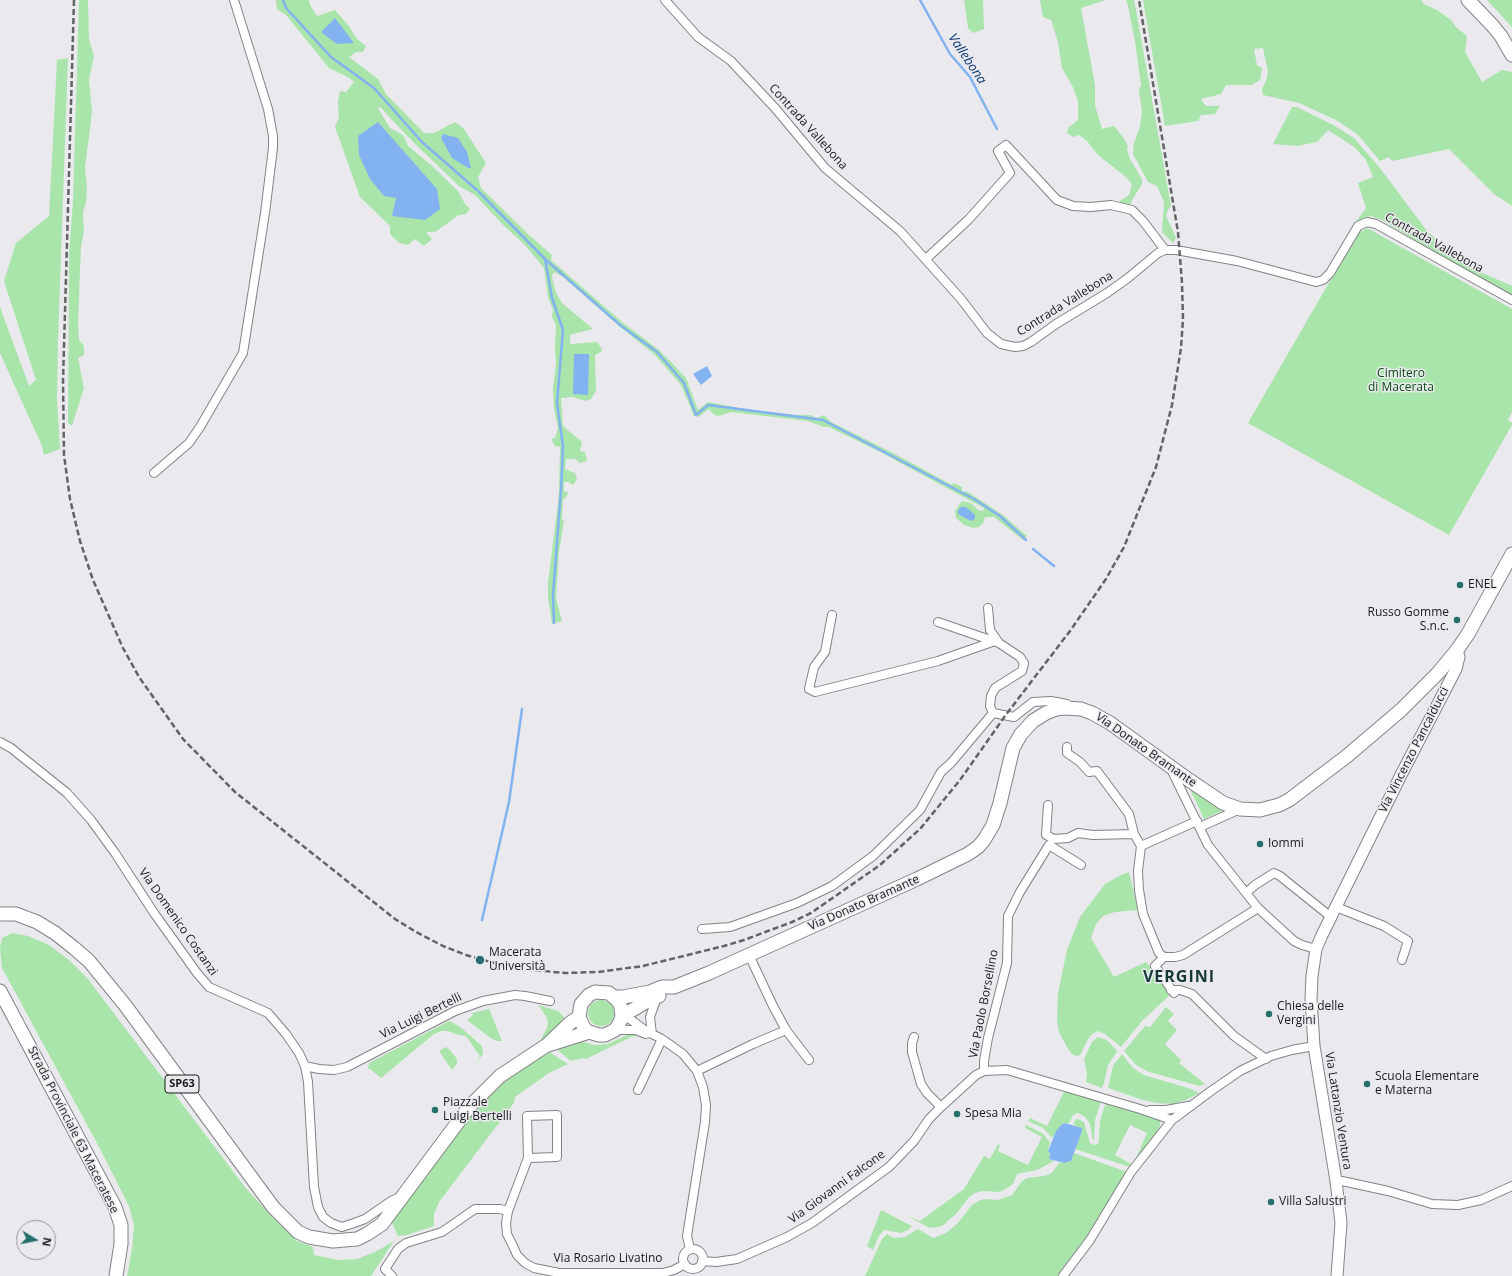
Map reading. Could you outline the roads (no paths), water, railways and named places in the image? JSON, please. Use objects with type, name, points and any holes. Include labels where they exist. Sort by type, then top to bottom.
[{"type":"main road","points":[[1468,0],[1496,30],[1512,55]]},
{"type":"main road","points":[[1478,0],[1498,22],[1512,43]]},
{"type":"main road","name":"Via Vincenzo Pancalducci","points":[[1316,949],[1402,773],[1456,669],[1458,657],[1457,650],[1508,569],[1512,554]]},
{"type":"main road","name":"Via Donato Bramante","points":[[622,1016],[651,999],[664,994],[674,987],[709,973],[917,879],[968,854],[978,847],[993,825],[1000,803],[1013,748],[1021,734],[1032,721],[1046,713],[1064,708],[1081,709],[1092,712],[1110,723],[1223,803],[1240,809],[1260,810],[1279,805],[1289,800],[1347,756],[1401,710],[1438,673],[1457,650]]},
{"type":"main road","name":"SP63","points":[[0,914],[16,914],[37,922],[69,944],[89,961],[125,1005],[273,1208],[298,1232],[309,1237],[333,1241],[356,1239],[382,1224],[405,1195]]},
{"type":"main road","name":"Via Lattanzio Ventura","points":[[1316,949],[1312,976],[1311,999],[1314,1046],[1336,1181],[1341,1224],[1337,1276]]},
{"type":"main road","name":"Via Donato Bramante","points":[[579,1017],[581,1004],[589,995],[595,992],[602,992],[614,997],[624,997],[650,992],[662,987],[674,987]]},
{"type":"main road","name":"Strada Provinciale 63 Maceratese","points":[[0,991],[115,1207],[121,1225],[121,1244],[116,1276]]},
{"type":"main road","points":[[405,1195],[453,1127],[470,1106],[500,1076],[546,1045],[570,1023],[579,1017],[580,1023],[589,1032],[594,1034],[605,1035],[615,1030],[620,1024],[622,1016],[619,1002],[614,997]]},
{"type":"main road","points":[[546,1045],[589,1032]]},
{"type":"street","points":[[154,473],[189,443],[200,427],[243,353],[265,213],[273,148],[273,136],[268,108],[234,0]]},
{"type":"street","name":"Contrada Vallebona","points":[[665,0],[698,38],[732,61],[775,108],[825,168],[900,231],[995,340],[1001,344],[1015,347],[1023,346],[1032,342],[1056,324],[1107,293],[1158,253],[1166,250],[1176,250],[1236,262],[1316,282],[1323,280],[1330,273],[1358,226],[1367,222],[1376,224],[1512,300]]},
{"type":"street","points":[[926,260],[969,219],[1010,174],[998,151],[1006,144],[1056,200],[1073,206],[1091,207],[1111,205],[1132,210],[1143,221],[1166,250]]},
{"type":"street","points":[[988,608],[990,630],[995,642]]},
{"type":"street","points":[[832,615],[825,652],[814,666],[809,689],[815,692],[938,661],[995,642]]},
{"type":"street","points":[[938,622],[995,642],[1020,657],[1024,663],[1022,671],[996,688],[991,696],[990,706],[993,713]]},
{"type":"street","points":[[993,713],[1014,718],[1033,702],[1051,701],[1081,709]]},
{"type":"street","points":[[702,929],[730,927],[797,903],[832,886],[873,856],[920,810],[941,772],[952,763],[993,713]]},
{"type":"street","name":"Via Domenico Costanzi","points":[[0,742],[16,752],[67,793],[115,853],[154,913],[197,973],[209,986],[268,1013],[286,1034],[299,1053],[305,1066],[311,1114],[314,1187],[318,1207],[323,1218],[342,1227],[365,1220],[391,1201],[405,1195]]},
{"type":"street","points":[[1067,747],[1067,753],[1080,762],[1089,772],[1097,771],[1129,814],[1134,834],[1141,846],[1138,871],[1139,890],[1143,914],[1159,953],[1164,957],[1183,955],[1258,908]]},
{"type":"street","points":[[1168,765],[1208,844],[1258,908],[1294,941],[1316,949]]},
{"type":"street","points":[[1048,805],[1046,835],[1054,839],[1068,838],[1078,833],[1093,835],[1134,834]]},
{"type":"street","points":[[1141,846],[1240,809]]},
{"type":"street","name":"Via Paolo Borsellino","points":[[984,1071],[984,1061],[988,1038],[1007,963],[1008,916],[1020,892],[1049,846],[1081,865]]},
{"type":"street","points":[[1246,893],[1255,885],[1274,874],[1280,876],[1331,917]]},
{"type":"street","points":[[1336,907],[1384,926],[1408,941],[1402,960]]},
{"type":"street","points":[[749,955],[786,1030],[808,1060]]},
{"type":"street","points":[[1164,957],[1155,966],[1173,993],[1180,990],[1192,994],[1234,1036],[1266,1058]]},
{"type":"street","name":"Via Luigi Bertelli","points":[[305,1066],[334,1070],[346,1067],[455,1011],[483,1001],[515,995],[550,1001]]},
{"type":"street","points":[[652,1034],[650,1017],[657,997]]},
{"type":"street","points":[[622,1016],[630,1019],[646,1031],[662,1039],[684,1054],[697,1071],[703,1087],[706,1105],[705,1122],[687,1236],[690,1249]]},
{"type":"street","points":[[615,1030],[636,1030],[644,1034],[652,1034]]},
{"type":"street","points":[[697,1071],[786,1030]]},
{"type":"street","points":[[914,1037],[912,1052],[921,1084],[926,1093],[941,1107]]},
{"type":"street","points":[[638,1090],[662,1039]]},
{"type":"street","points":[[1063,1276],[1090,1240],[1131,1172],[1172,1120],[1240,1071],[1266,1058],[1292,1050],[1314,1046]]},
{"type":"street","points":[[984,1071],[1007,1070],[1140,1109],[1172,1120]]},
{"type":"street","name":"Via Giovanni Falcone","points":[[702,1261],[716,1262],[737,1259],[787,1237],[812,1223],[889,1167],[914,1141],[929,1119],[976,1075],[984,1071]]},
{"type":"street","points":[[1140,1109],[1166,1110],[1191,1106]]},
{"type":"street","name":"Via Rosario Livatino","points":[[528,1158],[557,1157],[557,1115],[527,1116],[528,1158],[508,1211],[506,1223],[507,1234],[512,1246],[525,1263],[534,1268],[559,1273],[663,1274],[685,1264]]},
{"type":"street","points":[[1336,1181],[1388,1191],[1432,1204],[1458,1205],[1482,1200],[1512,1186]]},
{"type":"street","points":[[392,1276],[385,1269],[398,1249],[406,1243],[442,1232],[475,1209],[500,1209],[508,1211]]},
{"type":"street","points":[[690,1249],[694,1249],[702,1254],[700,1266],[689,1268],[685,1264],[684,1255],[690,1249]]},
{"type":"water","points":[[335,18],[354,43],[337,44],[321,32]]},
{"type":"water","points":[[378,122],[437,189],[440,209],[425,220],[392,216],[396,198],[384,196],[370,179],[359,155],[358,136]]},
{"type":"water","points":[[443,134],[458,138],[467,152],[471,168],[468,168],[452,158],[441,138]]},
{"type":"water","points":[[574,354],[589,354],[588,395],[573,394]]},
{"type":"water","points":[[707,366],[712,376],[701,385],[693,374]]},
{"type":"water","points":[[961,507],[966,507],[975,515],[975,519],[971,521],[958,514],[958,510]]},
{"type":"water","points":[[1065,1123],[1082,1128],[1082,1131],[1071,1161],[1064,1163],[1049,1159],[1050,1153],[1048,1151],[1056,1131]]},
{"type":"waterway","points":[[283,0],[286,8],[331,57],[374,88],[422,142],[478,191],[545,259],[552,298],[563,330],[557,403],[563,446],[553,595],[554,623]]},
{"type":"waterway","name":"Vallebona","points":[[920,0],[950,54],[970,77],[997,129]]},
{"type":"waterway","points":[[545,259],[620,325],[657,352],[684,383],[696,415],[708,405],[823,420],[974,499],[1000,516],[1026,540]]},
{"type":"waterway","points":[[1033,549],[1054,566]]},
{"type":"waterway","points":[[482,920],[509,802],[522,709]]},
{"type":"railway","points":[[74,0],[63,381],[64,455],[70,499],[80,541],[93,580],[123,648],[139,677],[183,739],[235,792],[395,919],[443,946],[466,955],[505,966],[566,973],[598,972],[643,966],[744,940],[792,922],[811,913],[880,865],[920,829],[960,780],[1005,716],[1070,631],[1106,579],[1124,547],[1156,467],[1172,405],[1181,348],[1183,319],[1178,232],[1139,0]]},
{"type":"place","name":"ENEL","points":[[1460,585]]},
{"type":"place","name":"Russo Gomme S.n.c.","points":[[1457,620]]},
{"type":"place","name":"Iommi","points":[[1260,844]]},
{"type":"place","name":"Macerata Università","points":[[480,960]]},
{"type":"place","name":"Chiesa delle Vergini","points":[[1269,1014]]},
{"type":"place","name":"Scuola Elementare e Materna","points":[[1367,1084]]},
{"type":"place","name":"Piazzale Luigi Bertelli","points":[[435,1110]]},
{"type":"place","name":"Spesa Mia","points":[[957,1114]]},
{"type":"place","name":"Villa Salustri","points":[[1271,1202]]},
{"type":"district","name":"VERGINI","points":[[1179,977]]},
{"type":"park label","name":"Cimitero di Macerata","points":[[1401,381]]}]
